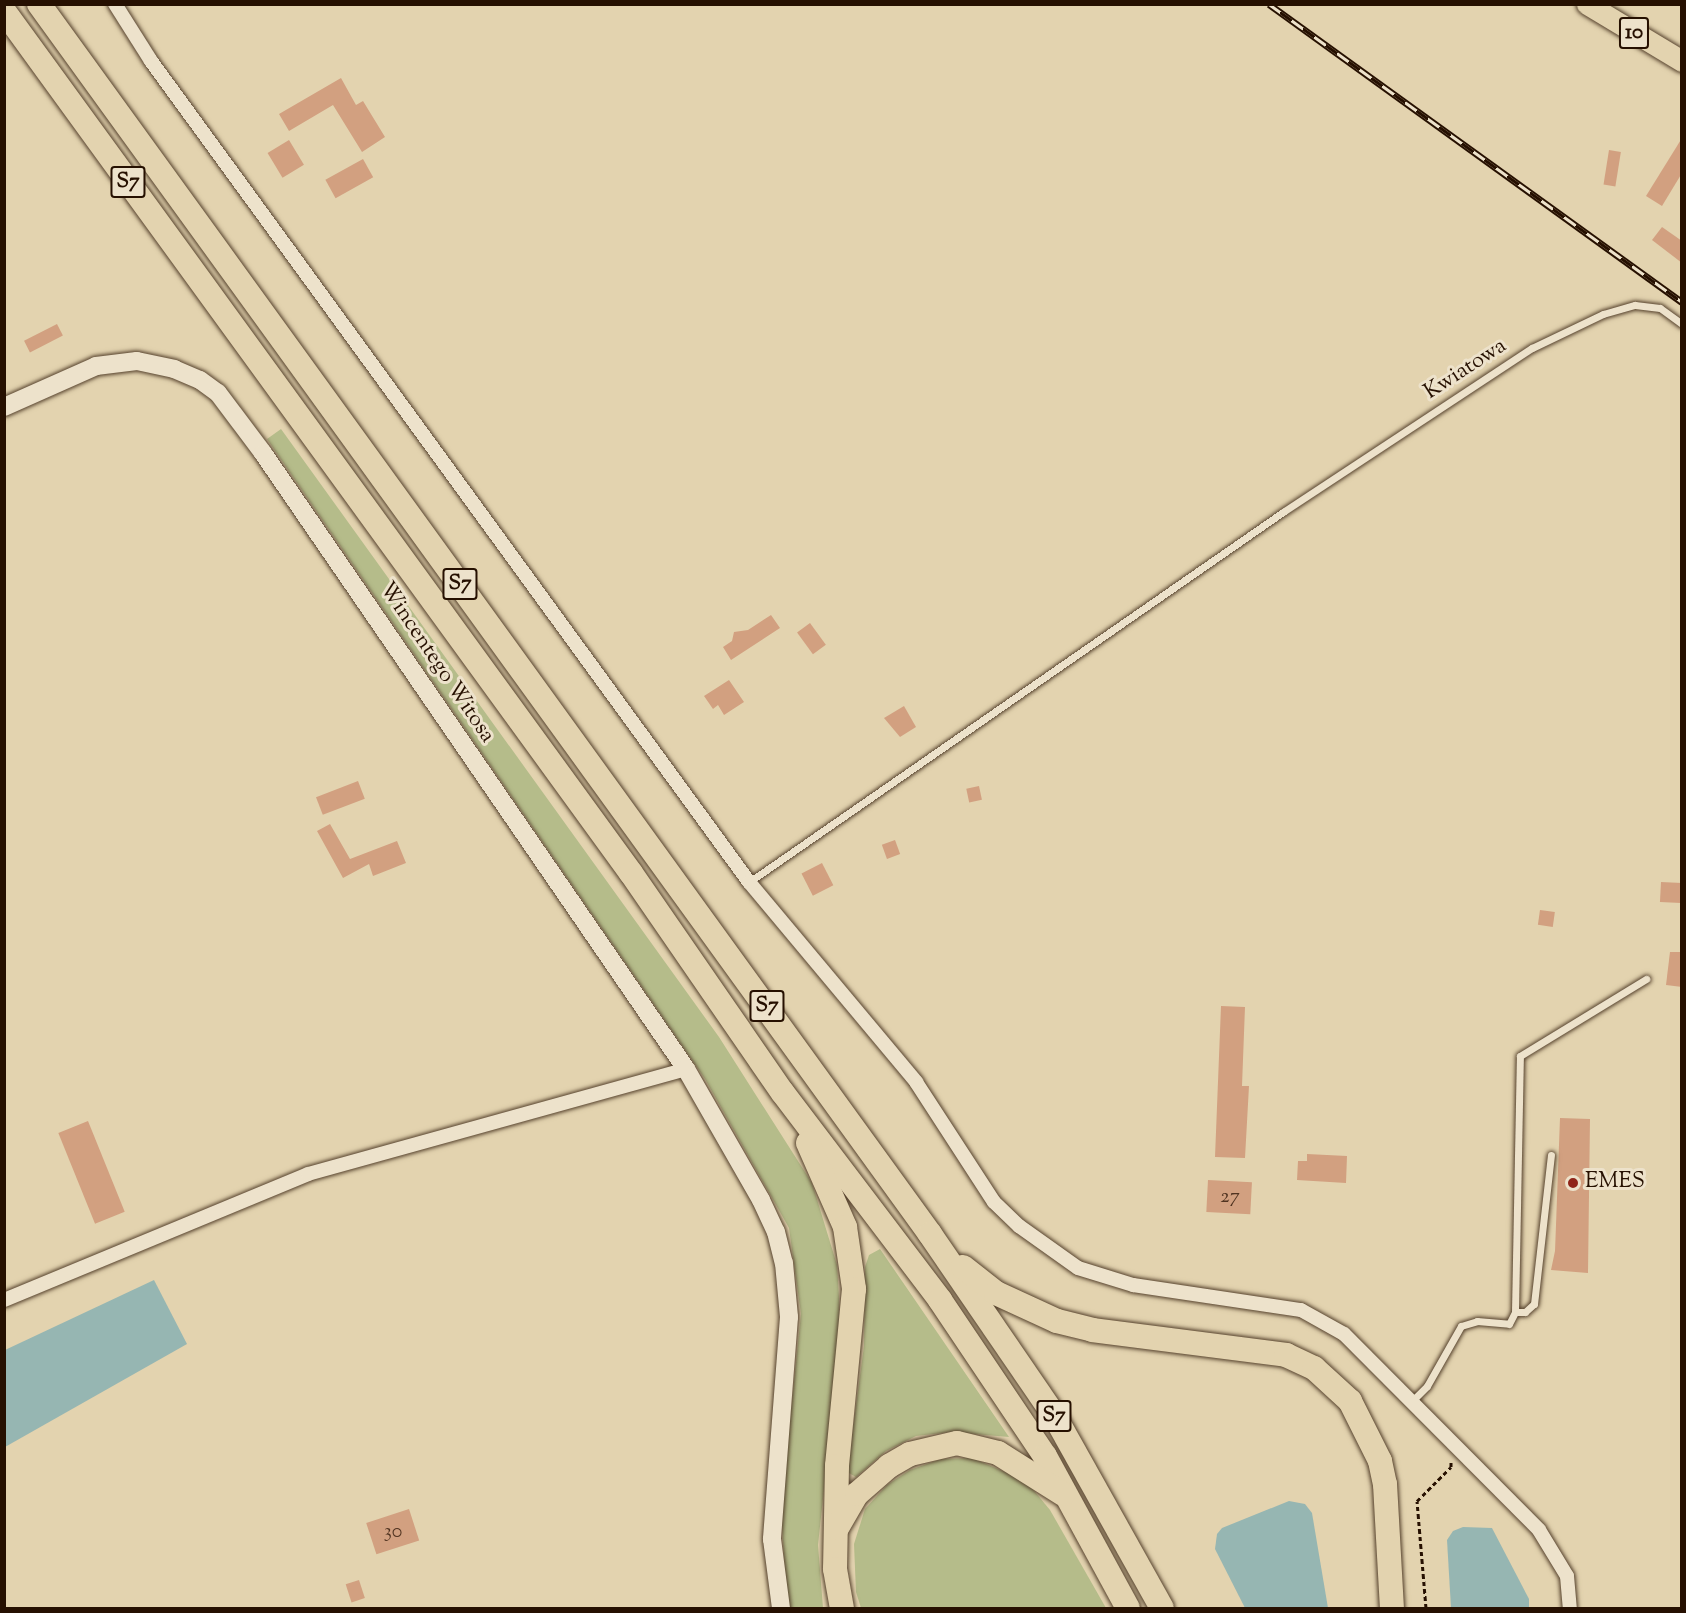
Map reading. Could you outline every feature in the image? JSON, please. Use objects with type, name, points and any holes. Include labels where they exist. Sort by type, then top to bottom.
[{"type":"highway","name":"S7","points":[[39,4],[930,1234],[1054,1415],[1162,1608]]},
{"type":"highway","name":"S7","points":[[4,10],[631,873],[783,1093],[940,1300],[1070,1499],[1128,1608]]},
{"type":"highway","points":[[783,1093],[835,1198],[851,1260],[854,1323],[837,1466],[835,1569],[842,1608]]},
{"type":"highway","points":[[930,1234],[978,1282],[1027,1310],[1057,1321],[1092,1330],[1286,1355],[1314,1368],[1350,1401],[1380,1461],[1385,1484],[1392,1608]]},
{"type":"highway","points":[[836,1530],[857,1494],[889,1466],[910,1454],[957,1443],[998,1453],[1070,1499]]},
{"type":"main road","name":"10","points":[[1587,4],[1682,60]]},
{"type":"street","points":[[115,4],[151,61],[749,882],[916,1082],[994,1202],[1046,1248],[1078,1268],[1133,1285],[1259,1301],[1326,1321],[1344,1334],[1539,1530],[1554,1550],[1567,1576],[1570,1608]]},
{"type":"street","name":"Wincentego Witosa","points":[[4,407],[96,366],[136,361],[174,369],[200,380],[218,393],[263,453],[686,1069],[761,1200],[776,1232],[784,1263],[789,1317],[772,1539],[781,1608]]},
{"type":"street","points":[[4,1300],[308,1174],[686,1069]]},
{"type":"lane","name":"Kwiatowa","points":[[749,882],[1282,512],[1532,348],[1593,319],[1635,305],[1660,308],[1682,324]]},
{"type":"lane","points":[[1412,1401],[1432,1378],[1461,1326],[1477,1321],[1509,1324],[1515,1312],[1520,1056],[1646,979]]},
{"type":"lane","points":[[1515,1312],[1525,1312],[1534,1304],[1551,1155]]},
{"type":"path","points":[[1426,1608],[1417,1502],[1451,1467],[1452,1453],[1457,1447]]},
{"type":"green space","points":[[281,429],[719,1037],[812,1183],[837,1265],[839,1297],[840,1339],[818,1545],[823,1608],[787,1607],[781,1507],[801,1314],[789,1228],[705,1079],[267,439]]},
{"type":"green space","points":[[880,1249],[1009,1437],[951,1432],[916,1436],[886,1451],[856,1477],[847,1472],[864,1346],[865,1267],[869,1255]]},
{"type":"green space","points":[[972,1458],[1026,1481],[1050,1510],[1106,1608],[861,1608],[856,1592],[854,1544],[865,1509],[887,1485],[910,1470],[941,1459]]},
{"type":"water","points":[[154,1280],[187,1344],[5,1447],[5,1350]]},
{"type":"water","points":[[1289,1501],[1305,1504],[1312,1513],[1328,1608],[1245,1608],[1215,1549],[1217,1534],[1222,1528]]},
{"type":"water","points":[[1463,1527],[1492,1528],[1529,1599],[1529,1608],[1451,1608],[1447,1540],[1453,1531]]},
{"type":"building","points":[[341,78],[356,105],[363,101],[385,137],[362,152],[333,105],[289,131],[279,114]]},
{"type":"building","points":[[1682,138],[1682,173],[1662,206],[1646,196]]},
{"type":"building","points":[[289,140],[304,165],[283,178],[268,153]]},
{"type":"building","points":[[1609,150],[1621,152],[1615,186],[1604,185]]},
{"type":"building","points":[[363,159],[373,177],[336,198],[325,180]]},
{"type":"building","points":[[1662,227],[1682,241],[1682,263],[1652,240]]},
{"type":"building","points":[[57,324],[63,336],[30,352],[24,341]]},
{"type":"building","points":[[771,615],[780,628],[731,660],[723,647],[732,641],[734,632],[748,630]]},
{"type":"building","points":[[810,623],[826,645],[813,654],[797,632]]},
{"type":"building","points":[[729,680],[744,702],[724,715],[718,705],[713,709],[704,696]]},
{"type":"building","points":[[904,706],[916,727],[900,737],[884,718]]},
{"type":"building","points":[[358,781],[365,799],[323,815],[316,797]]},
{"type":"building","points":[[979,786],[982,800],[969,802],[966,789]]},
{"type":"building","points":[[330,824],[350,859],[397,841],[406,863],[373,876],[369,864],[343,878],[317,831]]},
{"type":"building","points":[[895,840],[900,854],[887,859],[882,845]]},
{"type":"building","points":[[822,863],[833,885],[813,896],[802,873]]},
{"type":"building","points":[[1661,882],[1682,883],[1681,903],[1660,902]]},
{"type":"building","points":[[1540,910],[1555,912],[1553,927],[1538,925]]},
{"type":"building","points":[[1670,952],[1682,952],[1682,987],[1666,985]]},
{"type":"building","points":[[1221,1006],[1245,1007],[1242,1086],[1249,1086],[1245,1158],[1215,1157]]},
{"type":"building","name":"EMES","points":[[1560,1118],[1590,1119],[1588,1273],[1551,1270],[1555,1251]]},
{"type":"building","points":[[88,1121],[125,1212],[95,1224],[58,1133]]},
{"type":"building","points":[[1307,1154],[1347,1156],[1346,1183],[1297,1180],[1298,1161],[1307,1161]]},
{"type":"building","points":[[1208,1180],[1252,1182],[1250,1214],[1206,1212]]},
{"type":"building","points":[[409,1509],[419,1540],[376,1554],[366,1523]]},
{"type":"building","points":[[359,1580],[365,1598],[352,1602],[346,1584]]},
{"type":"railway","points":[[1269,4],[1682,302]]},
{"type":"place","name":"EMES","points":[[1573,1183]]}]
